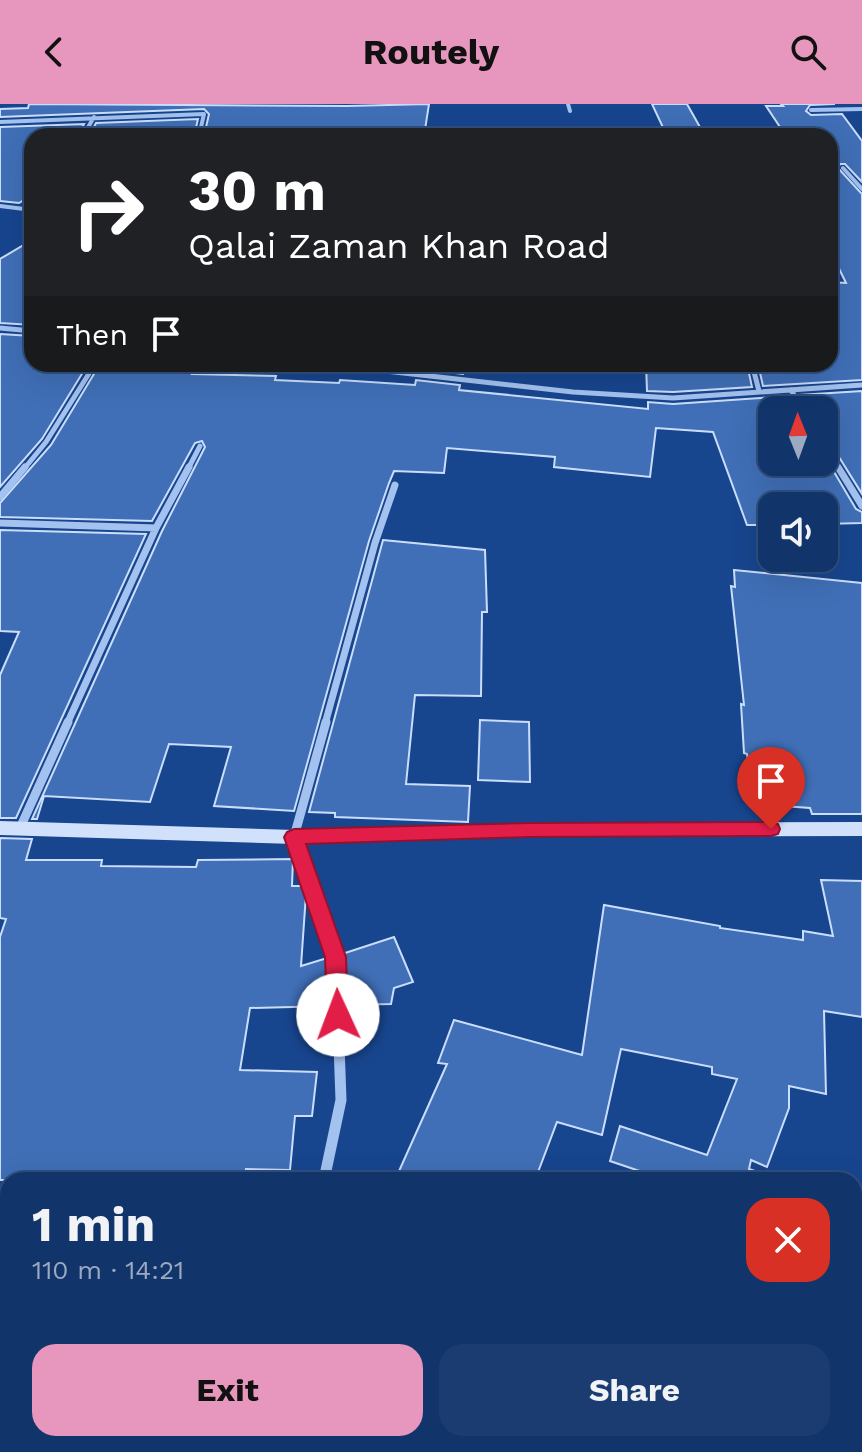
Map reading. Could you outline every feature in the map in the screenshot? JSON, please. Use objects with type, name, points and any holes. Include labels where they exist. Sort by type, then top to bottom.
[{"type":"street","points":[[568,104],[570,111]]},
{"type":"street","points":[[848,104],[859,109]]},
{"type":"street","points":[[811,110],[859,109]]},
{"type":"street","points":[[0,122],[204,114],[201,128]]},
{"type":"street","points":[[88,128],[94,117]]},
{"type":"street","points":[[843,168],[862,189]]},
{"type":"street","points":[[0,206],[24,209]]},
{"type":"street","points":[[0,328],[24,330]]},
{"type":"street","points":[[0,497],[46,442],[90,372]]},
{"type":"street","points":[[400,372],[673,398],[862,385]]},
{"type":"street","points":[[754,372],[759,391]]},
{"type":"street","points":[[791,390],[795,396]]},
{"type":"street","points":[[19,829],[156,528],[200,446]]},
{"type":"street","points":[[838,467],[862,506]]},
{"type":"street","points":[[326,1172],[341,1100],[335,957],[294,837],[375,543],[395,485]]},
{"type":"street","points":[[0,523],[156,528]]},
{"type":"street","points":[[0,828],[294,837],[528,830],[862,829]]},
{"type":"building","points":[[29,104],[429,104],[425,128],[206,128],[209,114],[204,109],[0,117],[0,109],[28,108]]},
{"type":"building","points":[[652,104],[687,104],[700,128],[663,128]]},
{"type":"building","points":[[781,104],[835,104],[810,105],[806,111],[811,115],[842,114],[862,141],[862,182],[845,164],[840,164],[838,168],[838,128],[781,128],[766,106],[783,106]]},
{"type":"building","points":[[198,119],[196,128],[93,128],[96,123]]},
{"type":"building","points":[[84,124],[82,128],[24,128],[24,200],[19,203],[0,201],[0,127]]},
{"type":"building","points":[[838,168],[862,194],[862,380],[763,386],[760,372],[838,372],[838,282],[846,283],[838,266]]},
{"type":"building","points":[[24,245],[24,324],[0,323],[0,259]]},
{"type":"building","points":[[0,334],[24,336],[24,372],[83,372],[42,439],[0,487]]},
{"type":"building","points":[[95,372],[193,372],[339,383],[340,380],[415,385],[416,380],[460,385],[459,390],[648,409],[648,402],[673,404],[758,398],[758,476],[836,476],[856,509],[862,512],[862,523],[838,524],[838,492],[758,492],[758,525],[747,525],[713,432],[656,428],[650,477],[554,467],[555,457],[447,448],[444,473],[394,471],[369,541],[294,811],[214,806],[231,747],[169,744],[150,802],[44,796],[37,819],[32,819],[162,531],[205,447],[202,441],[195,443],[152,521],[0,517],[0,503],[51,445]]},
{"type":"building","points":[[646,372],[749,372],[752,387],[673,392],[647,391]]},
{"type":"building","points":[[862,391],[862,494],[838,455],[838,396],[800,395]]},
{"type":"building","points":[[0,530],[146,534],[16,818],[0,818],[0,675],[19,632],[0,631]]},
{"type":"building","points":[[383,540],[485,550],[487,612],[482,612],[481,696],[415,695],[406,784],[470,786],[468,822],[335,817],[335,813],[309,812]]},
{"type":"building","points":[[734,570],[862,583],[862,814],[812,814],[810,808],[755,804],[747,754],[744,753],[741,704],[744,705],[731,586],[735,587]]},
{"type":"building","points":[[480,720],[529,722],[530,782],[478,780]]},
{"type":"building","points":[[0,838],[32,839],[26,860],[102,860],[101,866],[196,867],[198,860],[293,859],[292,886],[303,886],[306,894],[301,966],[327,958],[330,1006],[250,1008],[240,1070],[317,1072],[312,1116],[295,1116],[290,1170],[0,1172],[0,937],[6,919],[0,918]]},
{"type":"building","points":[[821,880],[862,881],[862,1017],[824,1011],[826,1094],[789,1086],[789,1108],[767,1167],[751,1160],[749,1169],[758,1172],[642,1172],[610,1161],[620,1126],[707,1155],[737,1079],[712,1074],[712,1067],[621,1049],[602,1135],[557,1122],[538,1172],[399,1172],[447,1064],[438,1063],[454,1020],[582,1055],[604,905],[720,928],[803,940],[803,931],[833,936]]},
{"type":"building","points":[[394,937],[413,982],[394,988],[391,1004],[345,1005],[342,954]]},
{"type":"route","points":[[338,1015],[335,957],[294,837],[528,830],[771,829]]}]
